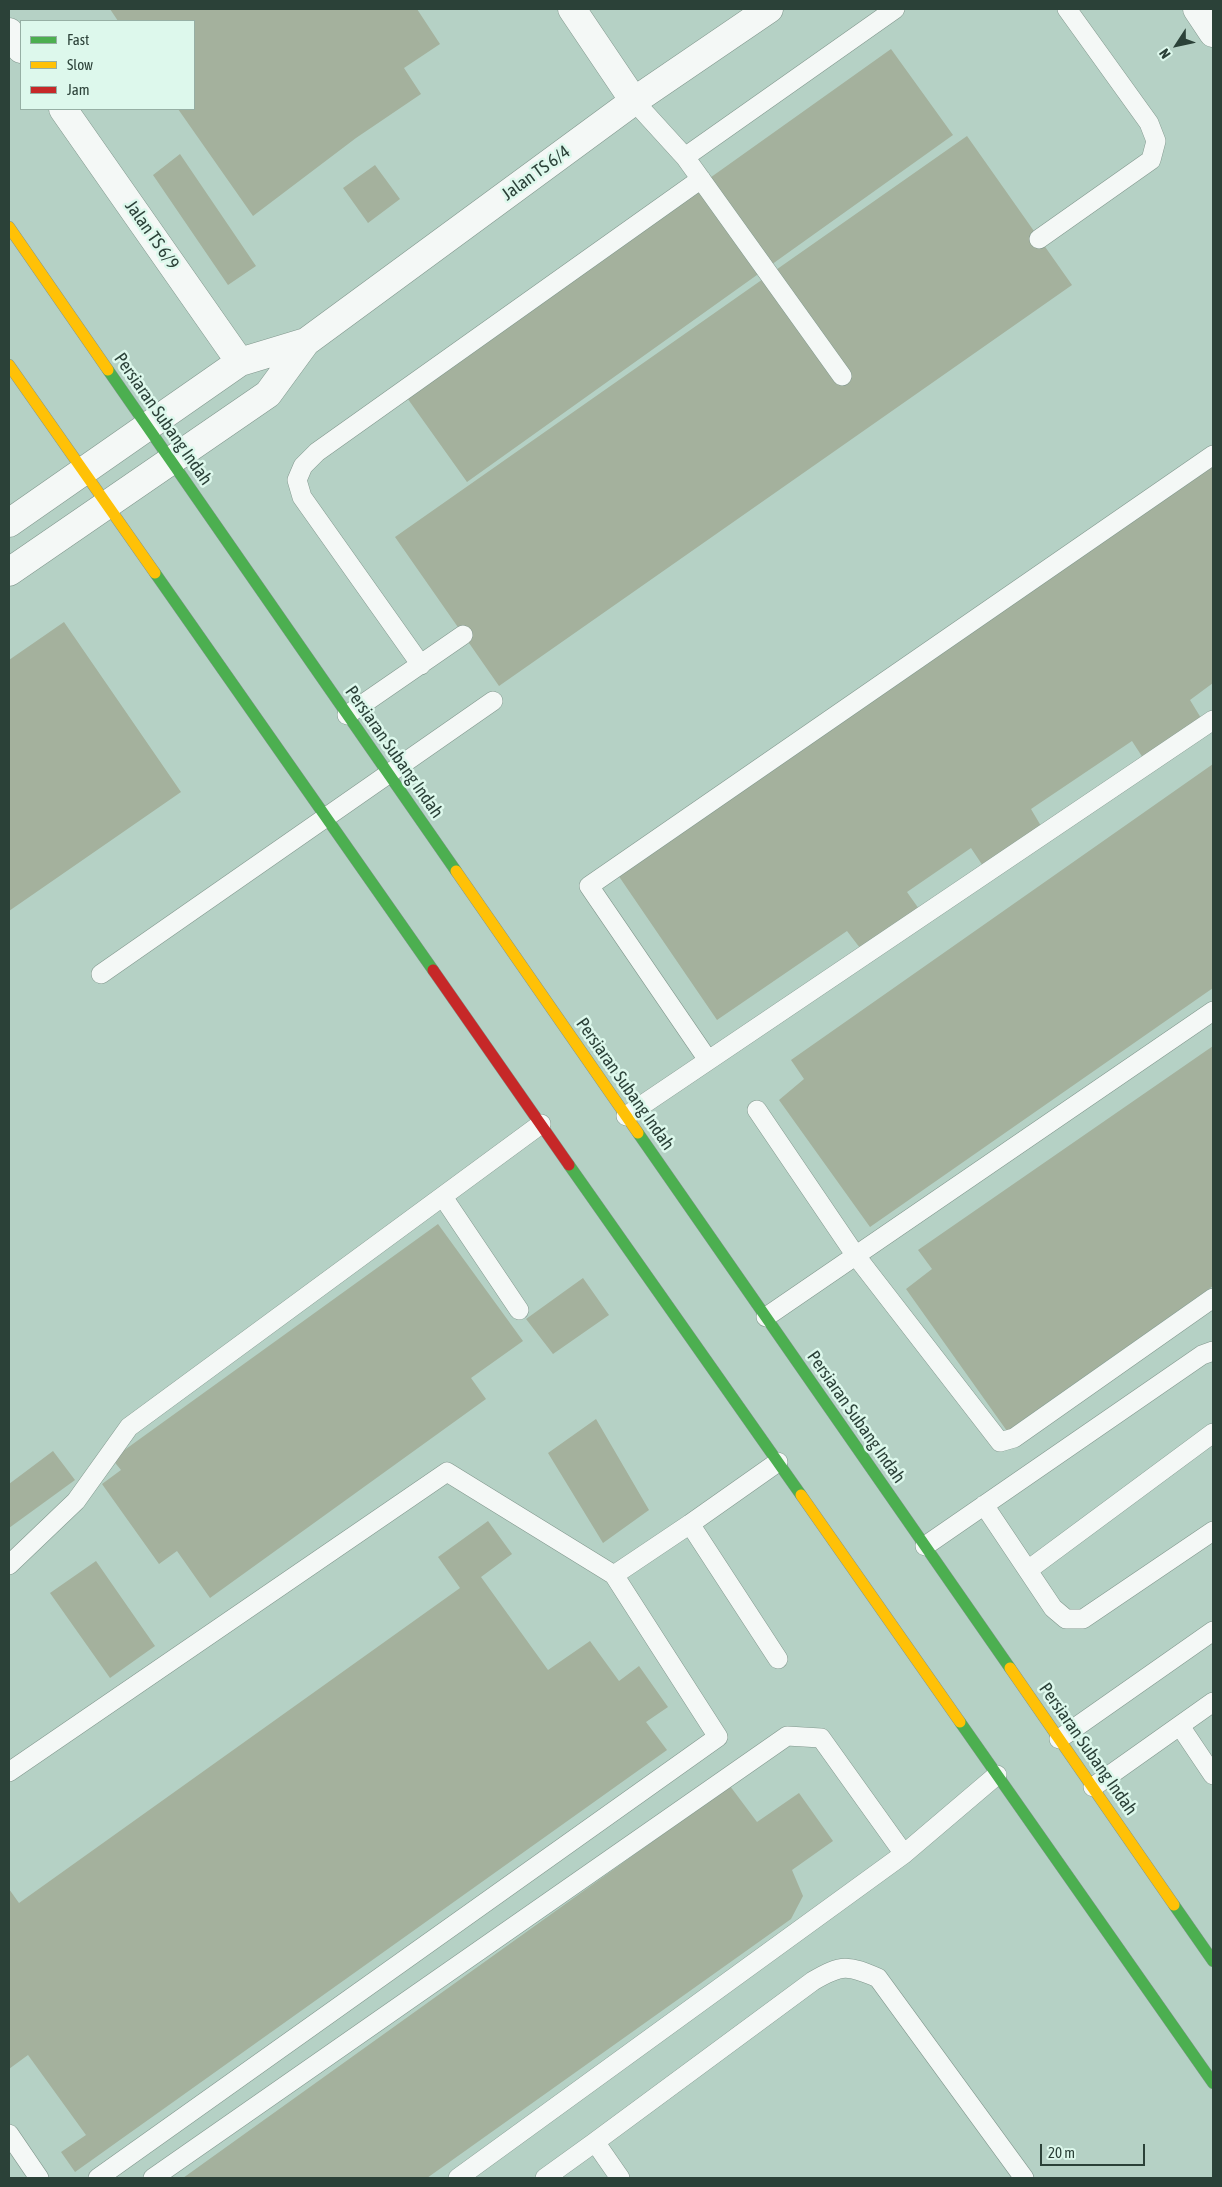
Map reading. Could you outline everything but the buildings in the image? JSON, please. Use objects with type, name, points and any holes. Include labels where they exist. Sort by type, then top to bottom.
[{"type":"main road","name":"Persiaran Subang Indah","points":[[9,227],[1213,1961]]},
{"type":"main road","points":[[9,365],[1213,2083]]},
{"type":"street","points":[[572,9],[634,101]]},
{"type":"street","name":"Jalan TS 6/4","points":[[9,572],[268,394],[306,342],[634,101],[768,9]]},
{"type":"street","points":[[1197,9],[1213,33]]},
{"type":"street","points":[[9,32],[20,48]]},
{"type":"street","name":"Jalan TS 6/9","points":[[64,110],[240,362]]},
{"type":"street","name":"Jalan TS 6/4","points":[[10,520],[240,362],[306,342]]},
{"type":"lane","points":[[685,157],[895,9]]},
{"type":"lane","points":[[1040,239],[1151,160],[1156,142],[1149,123],[1067,9]]},
{"type":"lane","points":[[634,101],[685,157],[842,376]]},
{"type":"lane","points":[[420,665],[302,497],[297,480],[303,466],[318,452],[701,179]]},
{"type":"lane","points":[[708,1060],[589,886],[1213,455]]},
{"type":"lane","points":[[347,716],[463,635]]},
{"type":"lane","points":[[101,974],[493,701]]},
{"type":"lane","points":[[626,1116],[1213,720]]},
{"type":"lane","points":[[766,1317],[1213,1012]]},
{"type":"lane","points":[[757,1110],[856,1256],[1000,1442],[1014,1438],[1213,1298]]},
{"type":"lane","points":[[9,1565],[76,1501],[129,1427],[541,1124]]},
{"type":"lane","points":[[443,1197],[519,1310]]},
{"type":"lane","points":[[925,1546],[1202,1355],[1213,1351]]},
{"type":"lane","points":[[1028,1570],[1213,1433]]},
{"type":"lane","points":[[614,1574],[690,1524],[778,1462]]},
{"type":"lane","points":[[9,1772],[447,1472],[614,1574],[718,1737],[98,2178]]},
{"type":"lane","points":[[984,1505],[1054,1608],[1066,1618],[1083,1619],[1213,1532]]},
{"type":"lane","points":[[690,1524],[778,1659]]},
{"type":"lane","points":[[1059,1739],[1213,1631]]},
{"type":"lane","points":[[1093,1788],[1213,1702]]},
{"type":"lane","points":[[1180,1726],[1213,1775]]},
{"type":"lane","points":[[153,2178],[787,1736],[821,1738],[904,1854]]},
{"type":"lane","points":[[458,2178],[904,1854],[998,1775]]},
{"type":"lane","points":[[545,2178],[813,1981],[834,1969],[856,1969],[878,1978],[1024,2178]]},
{"type":"lane","points":[[9,2134],[39,2178]]},
{"type":"lane","points":[[595,2142],[620,2178]]},
{"type":"traffic: fast","points":[[108,370],[456,871]]},
{"type":"traffic: fast","points":[[155,573],[433,970]]},
{"type":"traffic: fast","points":[[638,1133],[1010,1668]]},
{"type":"traffic: fast","points":[[569,1165],[801,1495]]},
{"type":"traffic: fast","points":[[960,1722],[1213,2083]]},
{"type":"traffic: fast","points":[[1174,1905],[1213,1961]]},
{"type":"traffic: slow","points":[[9,227],[108,370]]},
{"type":"traffic: slow","points":[[9,365],[155,573]]},
{"type":"traffic: slow","points":[[456,871],[638,1133]]},
{"type":"traffic: slow","points":[[801,1495],[960,1722]]},
{"type":"traffic: slow","points":[[1010,1668],[1174,1905]]},
{"type":"traffic: jam","points":[[433,970],[569,1165]]}]
